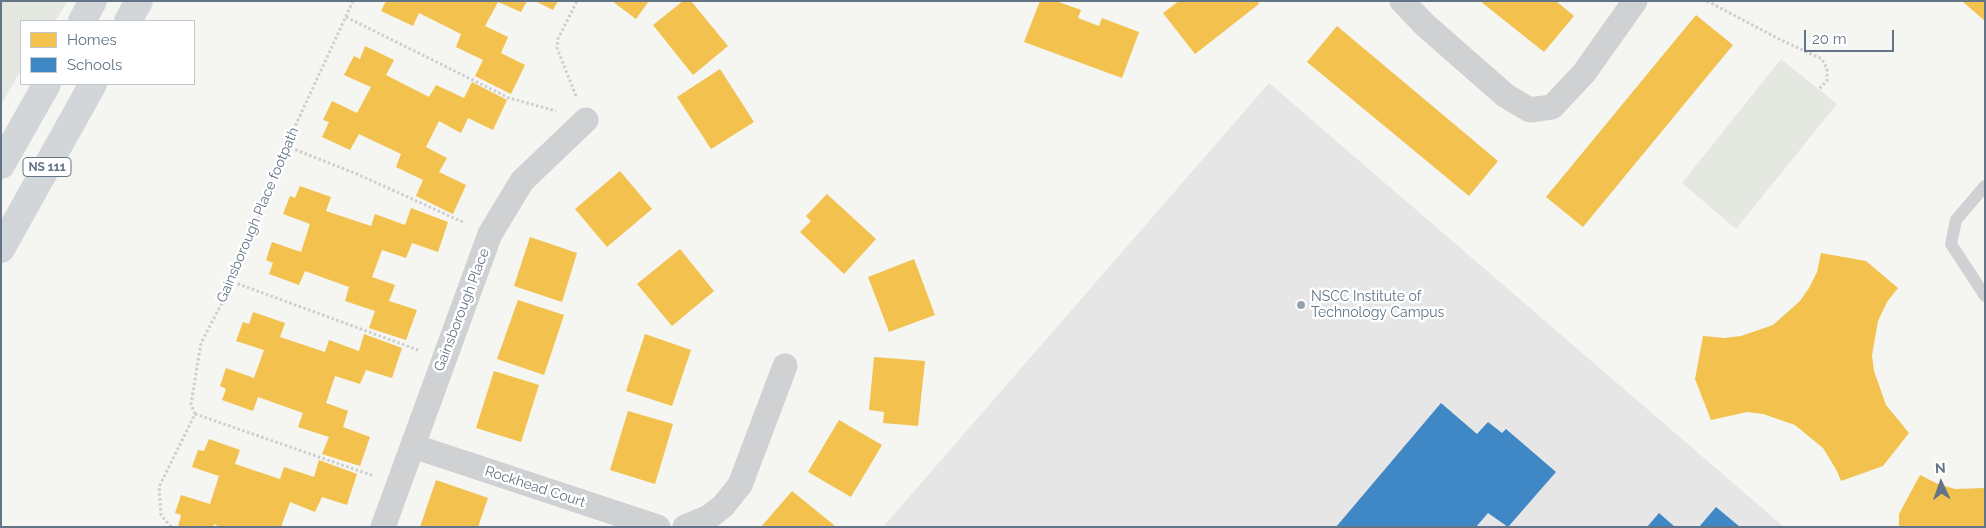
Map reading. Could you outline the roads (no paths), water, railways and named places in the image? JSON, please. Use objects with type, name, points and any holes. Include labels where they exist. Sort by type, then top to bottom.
[{"type":"highway","points":[[83,20],[93,1]]},
{"type":"highway","points":[[129,20],[139,1]]},
{"type":"highway","points":[[1,165],[46,85]]},
{"type":"highway","name":"NS 111","points":[[1,249],[92,85]]},
{"type":"street","points":[[1402,1],[1425,25],[1506,96],[1530,110],[1552,107],[1584,73],[1635,1]]},
{"type":"street","name":"Gainsborough Place","points":[[382,527],[490,234],[522,181],[586,120]]},
{"type":"street","points":[[685,527],[709,517],[723,506],[740,485],[785,366]]},
{"type":"street","name":"Rockhead Court","points":[[413,446],[658,527]]},
{"type":"lane","points":[[1985,186],[1956,220],[1951,244],[1985,296]]},
{"type":"place","name":"NSCC Institute of Technology Campus","points":[[1301,305]]}]
